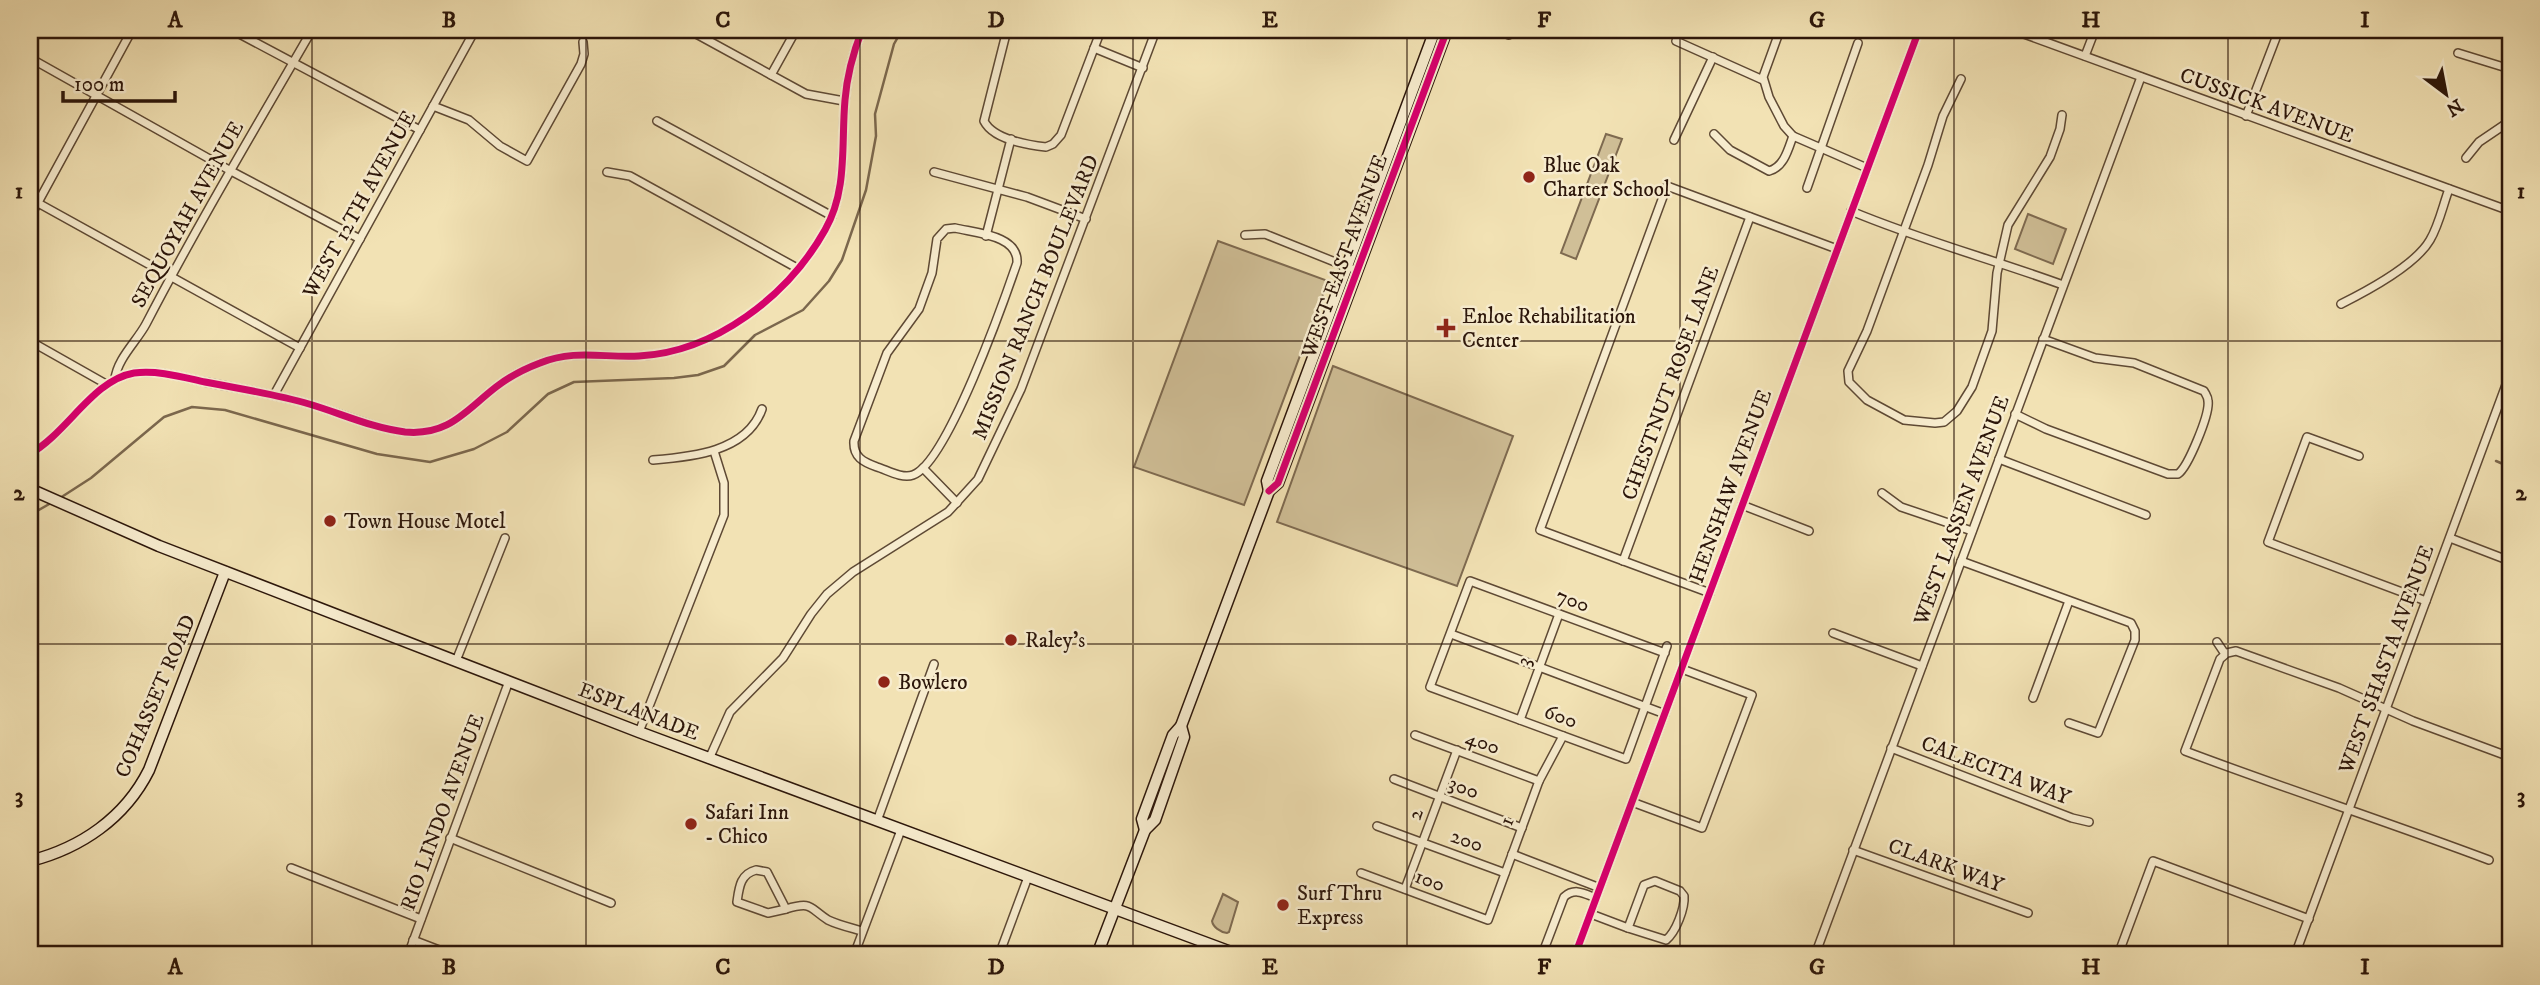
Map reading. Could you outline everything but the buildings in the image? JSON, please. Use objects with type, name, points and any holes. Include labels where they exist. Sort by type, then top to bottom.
[{"type":"main road","name":"WEST EAST AVENUE","points":[[1097,955],[1144,830],[1142,819],[1173,735],[1181,726],[1269,491],[1278,484],[1435,30]]},
{"type":"main road","name":"WEST EAST AVENUE","points":[[1352,269],[1447,30]]},
{"type":"main road","name":"ESPLANADE","points":[[30,489],[226,572],[709,759],[1239,955]]},
{"type":"main road","name":"COHASSET ROAD","points":[[30,861],[64,851],[98,831],[123,808],[141,785],[149,772],[226,572]]},
{"type":"street","points":[[30,217],[132,30]]},
{"type":"street","points":[[232,30],[420,130]]},
{"type":"street","name":"SEQUOYAH AVENUE","points":[[115,379],[116,370],[138,339],[170,276],[312,30]]},
{"type":"street","name":"WEST 12TH AVENUE","points":[[274,395],[475,30]]},
{"type":"street","points":[[771,75],[796,30]]},
{"type":"street","points":[[30,454],[59,432],[106,384],[136,373],[161,373],[274,395],[391,429],[417,432],[437,430],[461,418],[507,379],[545,360],[579,354],[648,355],[698,343],[733,325],[772,296],[820,239],[832,216],[841,179],[844,102],[850,65],[862,30]]},
{"type":"street","points":[[1007,30],[984,117],[986,125],[992,132],[1041,147],[1056,142],[1061,135],[1101,30]]},
{"type":"street","name":"MISSION RANCH BOULEVARD","points":[[709,759],[730,712],[783,658],[827,594],[853,572],[943,515],[957,503],[982,472],[1016,400],[1156,30]]},
{"type":"street","points":[[1496,30],[1509,35],[1511,30]]},
{"type":"street","points":[[1763,80],[1780,30]]},
{"type":"street","name":"HENSHAW AVENUE","points":[[1575,955],[1919,30]]},
{"type":"street","name":"CUSSICK AVENUE","points":[[2013,30],[2510,211]]},
{"type":"street","points":[[2085,56],[2095,30]]},
{"type":"street","points":[[2246,116],[2279,30]]},
{"type":"street","points":[[694,31],[812,96],[844,102]]},
{"type":"street","points":[[1676,41],[1763,80],[1781,121],[1793,136],[1867,168]]},
{"type":"street","points":[[433,107],[469,120],[500,146],[527,161],[581,64],[583,43]]},
{"type":"street","points":[[1807,188],[1858,43]]},
{"type":"street","points":[[1094,48],[1143,68]]},
{"type":"street","points":[[2458,53],[2510,69]]},
{"type":"street","points":[[1674,140],[1713,57]]},
{"type":"street","points":[[30,58],[231,171],[360,239]]},
{"type":"street","name":"WEST LASSEN AVENUE","points":[[1815,955],[2141,77]]},
{"type":"street","points":[[1961,79],[1943,116],[1928,165],[1867,331],[1849,367],[1851,384],[1867,400],[1904,421],[1944,422],[1953,416],[1967,397],[1992,331],[1999,263],[2008,225],[2050,157],[2060,130],[2062,115]]},
{"type":"street","points":[[657,121],[832,216]]},
{"type":"street","points":[[2466,158],[2479,142],[2510,121]]},
{"type":"street","points":[[1714,134],[1730,150],[1769,171],[1780,163],[1793,136]]},
{"type":"street","points":[[986,236],[1011,139]]},
{"type":"street","points":[[607,172],[630,176],[797,268]]},
{"type":"street","points":[[934,172],[1037,200],[1086,219]]},
{"type":"street","points":[[1710,593],[1540,530],[1667,186],[1837,249]]},
{"type":"street","points":[[2341,304],[2386,279],[2423,249],[2432,236],[2449,189]]},
{"type":"street","points":[[38,203],[300,348]]},
{"type":"street","points":[[1851,211],[1983,260],[2063,285]]},
{"type":"street","name":"CHESTNUT ROSE LANE","points":[[1623,561],[1750,218]]},
{"type":"street","points":[[955,228],[1010,244],[1016,252],[1017,263],[976,370],[943,441],[923,468],[912,476],[904,476],[873,466],[858,457],[854,450],[854,441],[887,353],[917,314],[931,278],[935,243],[946,229],[955,228]]},
{"type":"street","points":[[1245,235],[1265,234],[1352,269]]},
{"type":"street","points":[[2015,414],[2046,429],[2168,474],[2178,474],[2187,465],[2208,409],[2208,398],[2204,391],[2134,363],[2095,358],[2043,339]]},
{"type":"street","points":[[30,341],[106,384]]},
{"type":"street","name":"WEST SHASTA AVENUE","points":[[2296,953],[2510,374]]},
{"type":"street","points":[[653,460],[714,451],[749,431],[762,410]]},
{"type":"street","points":[[2359,456],[2307,437],[2268,542],[2426,601]]},
{"type":"street","points":[[639,732],[724,515],[724,484],[714,451]]},
{"type":"street","points":[[1998,459],[2146,515]]},
{"type":"street","points":[[923,468],[957,503]]},
{"type":"street","points":[[1882,493],[1897,505],[1972,531]]},
{"type":"street","points":[[1742,505],[1809,531]]},
{"type":"street","points":[[456,661],[505,538]]},
{"type":"street","points":[[2450,538],[2510,561]]},
{"type":"street","points":[[1961,561],[2132,623],[2134,640],[2098,733],[2069,723]]},
{"type":"street","name":"700","points":[[1451,634],[1470,580],[1666,650]]},
{"type":"street","points":[[2033,698],[2069,601]]},
{"type":"street","name":"3","points":[[1520,720],[1559,614]]},
{"type":"street","points":[[1833,633],[1922,666]]},
{"type":"street","name":"600","points":[[1665,714],[1645,706],[1451,634],[1430,687],[1626,759],[1645,706],[1666,650]]},
{"type":"street","points":[[2217,642],[2225,654]]},
{"type":"street","points":[[2490,860],[2185,751],[2220,659],[2231,651],[2241,652],[2510,757]]},
{"type":"street","points":[[877,821],[934,664]]},
{"type":"street","points":[[1632,802],[1702,828],[1752,695],[1682,668]]},
{"type":"street","name":"RIO LINDO AVENUE","points":[[408,955],[509,681]]},
{"type":"street","name":"400","points":[[1415,735],[1539,781]]},
{"type":"street","name":"1","points":[[1488,920],[1539,781],[1563,736]]},
{"type":"street","name":"CALECITA WAY","points":[[1891,748],[2077,820],[2089,822]]},
{"type":"street","name":"2","points":[[1405,889],[1457,750]]},
{"type":"street","name":"300","points":[[1394,779],[1522,828]]},
{"type":"street","name":"200","points":[[1377,826],[1506,873]]},
{"type":"street","points":[[853,955],[901,830]]},
{"type":"street","points":[[450,838],[611,902]]},
{"type":"street","name":"CLARK WAY","points":[[1853,850],[2028,913]]},
{"type":"street","points":[[1512,854],[1600,888]]},
{"type":"street","points":[[2119,955],[2154,861],[2309,919]]},
{"type":"street","points":[[291,867],[421,919]]},
{"type":"street","points":[[786,909],[767,872],[747,872],[740,885],[737,902],[768,912],[786,909],[806,905],[829,920],[862,931]]},
{"type":"street","name":"100","points":[[1361,873],[1488,920]]},
{"type":"street","points":[[999,955],[1028,877]]},
{"type":"street","points":[[1591,914],[1628,928],[1661,940],[1669,939],[1685,901],[1683,894],[1655,881],[1648,882],[1643,888],[1628,928]]},
{"type":"street","points":[[1545,955],[1545,947],[1564,897],[1570,892],[1578,891],[1596,898]]},
{"type":"street","points":[[413,940],[452,955]]},
{"type":"street","points":[[2296,953],[2310,955]]},
{"type":"shaded area","points":[[1606,134],[1622,139],[1576,259],[1561,253]]},
{"type":"shaded area","points":[[2028,214],[2066,229],[2053,264],[2015,249]]},
{"type":"shaded area","points":[[1218,241],[1328,281],[1244,505],[1134,467]]},
{"type":"shaded area","points":[[1333,366],[1513,436],[1457,586],[1277,522]]},
{"type":"shaded area","points":[[1223,894],[1238,902],[1227,933],[1217,929],[1212,921]]},
{"type":"waterway","points":[[60,498],[91,478],[164,417],[192,407],[225,410],[377,454],[430,462],[474,449],[507,432],[548,394],[574,382],[674,378],[698,375],[724,366],[755,335],[803,310],[829,281],[842,260],[866,190],[876,136],[875,114],[894,44],[902,30]]},
{"type":"waterway","points":[[2496,461],[2510,467]]},
{"type":"waterway","points":[[30,515],[51,503]]},
{"type":"cycle path","points":[[30,454],[57,433],[93,396],[119,378],[134,373],[170,374],[270,394],[380,427],[420,432],[445,426],[506,380],[553,359],[577,355],[639,356],[667,352],[695,344],[721,332],[770,298],[810,254],[825,230],[832,215],[840,183],[847,82],[862,30]]},
{"type":"cycle path","points":[[1269,491],[1278,483],[1447,30]]},
{"type":"cycle path","points":[[1575,955],[1919,30]]},
{"type":"place","name":"Blue Oak Charter School","points":[[1529,177]]},
{"type":"place","name":"Enloe Rehabilitation Center","points":[[1446,328]]},
{"type":"place","name":"Town House Motel","points":[[330,521]]},
{"type":"place","name":"Raley's","points":[[1011,640]]},
{"type":"place","name":"Bowlero","points":[[884,682]]},
{"type":"place","name":"Safari Inn - Chico","points":[[691,824]]},
{"type":"place","name":"Surf Thru Express","points":[[1283,905]]}]
